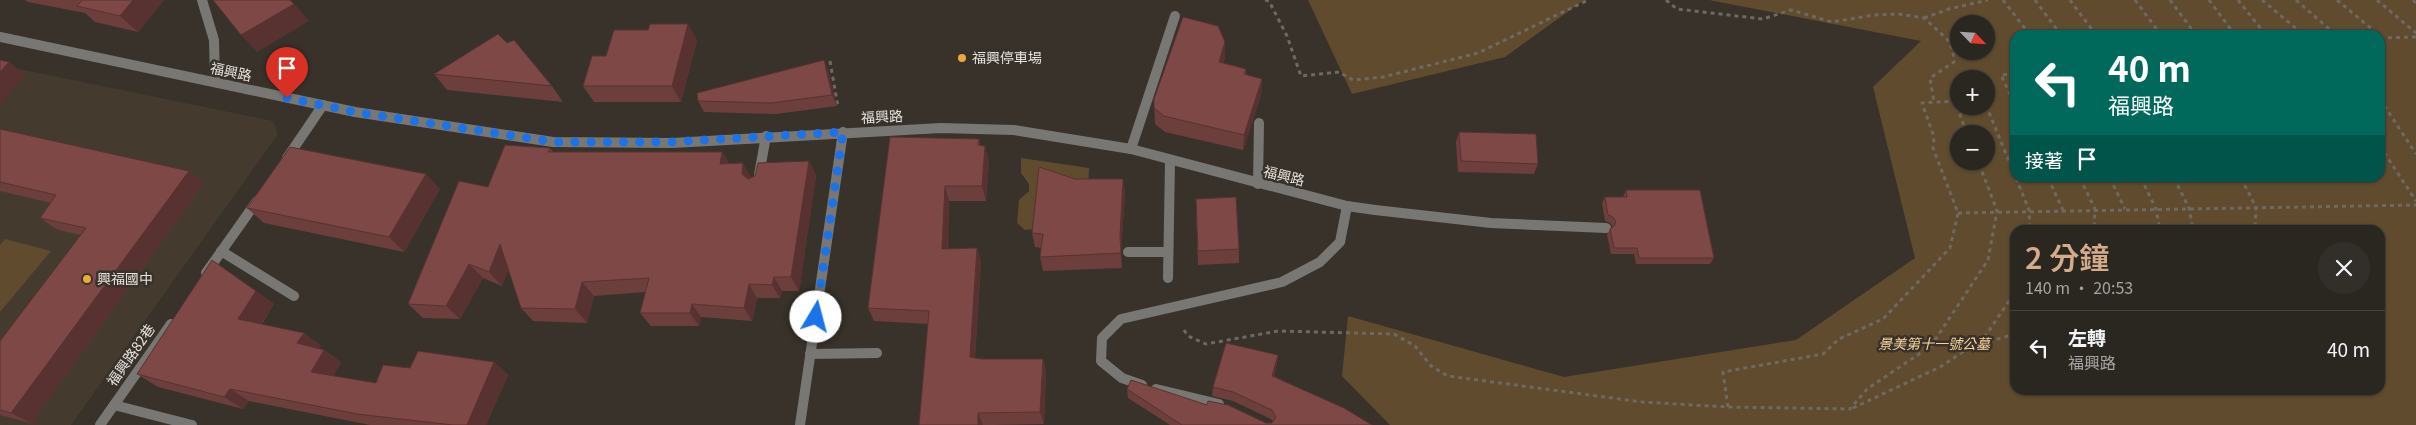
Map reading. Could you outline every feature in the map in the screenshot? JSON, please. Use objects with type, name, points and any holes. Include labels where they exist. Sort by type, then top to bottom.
[{"type":"street","points":[[202,0],[211,23],[217,62],[215,82]]},
{"type":"street","points":[[1131,149],[1175,16]]},
{"type":"street","name":"福興路","points":[[0,37],[323,105],[554,142],[672,142],[941,128],[1014,130],[1131,149],[1170,161],[1347,206],[1491,223],[1606,228]]},
{"type":"street","points":[[279,170],[323,105]]},
{"type":"street","points":[[1258,184],[1259,123]]},
{"type":"street","points":[[800,425],[843,132]]},
{"type":"street","points":[[756,187],[766,136]]},
{"type":"street","points":[[1168,278],[1170,161]]},
{"type":"street","points":[[199,283],[261,194]]},
{"type":"street","points":[[1230,407],[1152,388],[1122,378],[1101,361],[1102,338],[1121,319],[1172,309],[1282,282],[1320,262],[1340,242],[1347,206]]},
{"type":"street","points":[[221,251],[294,296]]},
{"type":"street","points":[[1128,252],[1168,252]]},
{"type":"street","name":"福興路82巷","points":[[100,425],[176,316]]},
{"type":"street","points":[[810,354],[876,353]]},
{"type":"street","points":[[114,405],[192,425]]},
{"type":"path","points":[[1265,0],[1268,2],[1287,36],[1301,76],[1339,72],[1353,80],[1383,77],[1478,53],[1588,0]]},
{"type":"path","points":[[1666,0],[1677,9],[1763,19],[1791,10],[1832,22],[1874,15],[1899,14],[1924,18],[1949,9],[1988,0]]},
{"type":"path","points":[[2003,0],[2026,30]]},
{"type":"path","points":[[2035,0],[2057,30]]},
{"type":"path","points":[[2070,0],[2092,30]]},
{"type":"path","points":[[2135,0],[2157,30]]},
{"type":"path","points":[[2170,0],[2192,30]]},
{"type":"path","points":[[2208,0],[2231,30]]},
{"type":"path","points":[[2238,0],[2262,30]]},
{"type":"path","points":[[2262,0],[2298,30]]},
{"type":"path","points":[[2296,0],[2330,30]]},
{"type":"path","points":[[2337,0],[2372,30]]},
{"type":"path","points":[[2377,0],[2416,33]]},
{"type":"path","points":[[2413,0],[2416,3]]},
{"type":"path","points":[[1924,18],[1947,39],[1953,51],[1954,62],[1930,78],[1934,102]]},
{"type":"path","points":[[2385,37],[2416,37]]},
{"type":"path","points":[[830,62],[843,132]]},
{"type":"path","points":[[2010,74],[2001,75],[2010,94]]},
{"type":"path","points":[[1728,407],[1723,372],[1823,354],[1839,339],[1883,319],[1950,248],[1958,213],[1933,148],[1934,137],[1922,103],[1955,101],[1964,125]]},
{"type":"path","points":[[2385,106],[2416,154]]},
{"type":"path","points":[[1990,115],[2010,164]]},
{"type":"path","points":[[2385,154],[2416,201]]},
{"type":"path","points":[[1850,409],[1867,389],[1931,346],[1988,260],[1998,211],[1982,170]]},
{"type":"path","points":[[2017,182],[2029,210],[2030,225]]},
{"type":"path","points":[[2050,182],[2063,210]]},
{"type":"path","points":[[2082,182],[2095,209],[2094,225]]},
{"type":"path","points":[[2112,182],[2125,209]]},
{"type":"path","points":[[2143,182],[2156,209],[2159,225]]},
{"type":"path","points":[[2176,182],[2189,208],[2192,225]]},
{"type":"path","points":[[2242,182],[2256,207],[2255,225]]},
{"type":"path","points":[[1958,213],[2029,210],[2416,205]]},
{"type":"path","points":[[1980,344],[2010,299]]},
{"type":"path","points":[[1172,309],[1188,336],[1206,344],[1278,331],[1394,334],[1415,346],[1431,366],[1448,376],[1642,402],[1728,407],[1850,409],[1940,367],[1970,347],[2010,335]]},
{"type":"shaded area","name":"興福國中","points":[[0,65],[273,121],[278,134],[71,425],[0,425]]},
{"type":"green space","points":[[1308,0],[1584,0],[1505,57],[1352,94]]},
{"type":"green space","name":"景美第十一號公墓","points":[[1709,0],[2416,0],[2416,425],[1390,425],[1342,376],[1348,316],[1564,377],[1796,340],[1915,258],[1873,87],[1921,41]]},
{"type":"green space","points":[[1021,158],[1089,168],[1088,192],[1036,194],[1034,229],[1025,230],[1017,223],[1019,200],[1029,191],[1029,184],[1021,173]]},
{"type":"green space","points":[[5,239],[51,251],[0,312],[0,245]]},
{"type":"building","points":[[82,0],[133,0],[120,16],[77,6]]},
{"type":"building","points":[[213,0],[290,0],[294,4],[241,35]]},
{"type":"building","points":[[1183,17],[1218,26],[1225,42],[1219,62],[1246,69],[1244,74],[1262,79],[1244,135],[1164,116],[1154,108],[1154,99]]},
{"type":"building","points":[[650,24],[688,24],[672,86],[583,86],[592,56],[606,56],[614,30],[648,30]]},
{"type":"building","points":[[498,34],[507,43],[514,40],[552,86],[434,74]]},
{"type":"building","points":[[0,60],[9,62],[0,72]]},
{"type":"building","points":[[824,60],[832,95],[771,103],[698,101],[697,93]]},
{"type":"building","points":[[0,129],[189,171],[11,413],[0,410],[0,341],[86,228],[40,218],[56,195],[0,182]]},
{"type":"building","points":[[1459,132],[1536,134],[1538,164],[1461,161]]},
{"type":"building","points":[[890,137],[979,139],[978,145],[985,146],[982,186],[945,186],[942,249],[977,248],[970,357],[981,359],[1043,359],[1040,412],[978,413],[978,425],[919,425],[929,311],[868,308]]},
{"type":"building","points":[[505,145],[550,148],[548,152],[722,152],[720,164],[743,163],[742,174],[748,179],[755,176],[758,163],[809,161],[791,277],[774,277],[772,285],[749,284],[744,308],[692,304],[690,313],[640,313],[649,278],[582,282],[575,309],[521,308],[500,244],[489,272],[469,264],[446,306],[408,304],[459,181],[488,187]]},
{"type":"building","points":[[290,147],[426,174],[389,237],[247,208]]},
{"type":"building","points":[[1039,167],[1075,179],[1123,179],[1121,253],[1040,257],[1043,234],[1032,233]]},
{"type":"building","points":[[1626,190],[1700,190],[1714,258],[1639,258],[1637,248],[1614,248],[1610,229],[1616,222],[1613,217],[1608,215],[1605,197],[1627,197]]},
{"type":"building","points":[[1236,197],[1239,249],[1198,251],[1196,199]]},
{"type":"building","points":[[212,260],[256,291],[238,319],[304,333],[297,343],[324,350],[311,372],[376,383],[383,365],[410,368],[418,351],[494,362],[467,425],[357,414],[230,389],[224,397],[137,374]]},
{"type":"building","points":[[1226,343],[1278,355],[1272,376],[1344,408],[1372,425],[1182,425],[1127,389],[1131,380],[1207,405],[1208,401],[1228,405],[1266,423],[1272,423],[1276,417],[1272,410],[1233,392],[1213,387]]},
{"type":"place","name":"福興停車場","points":[[962,58]]},
{"type":"place","name":"興福國中","points":[[87,279]]},
{"type":"route","points":[[287,98],[355,112],[554,142],[672,142],[843,132],[816,317]]}]
